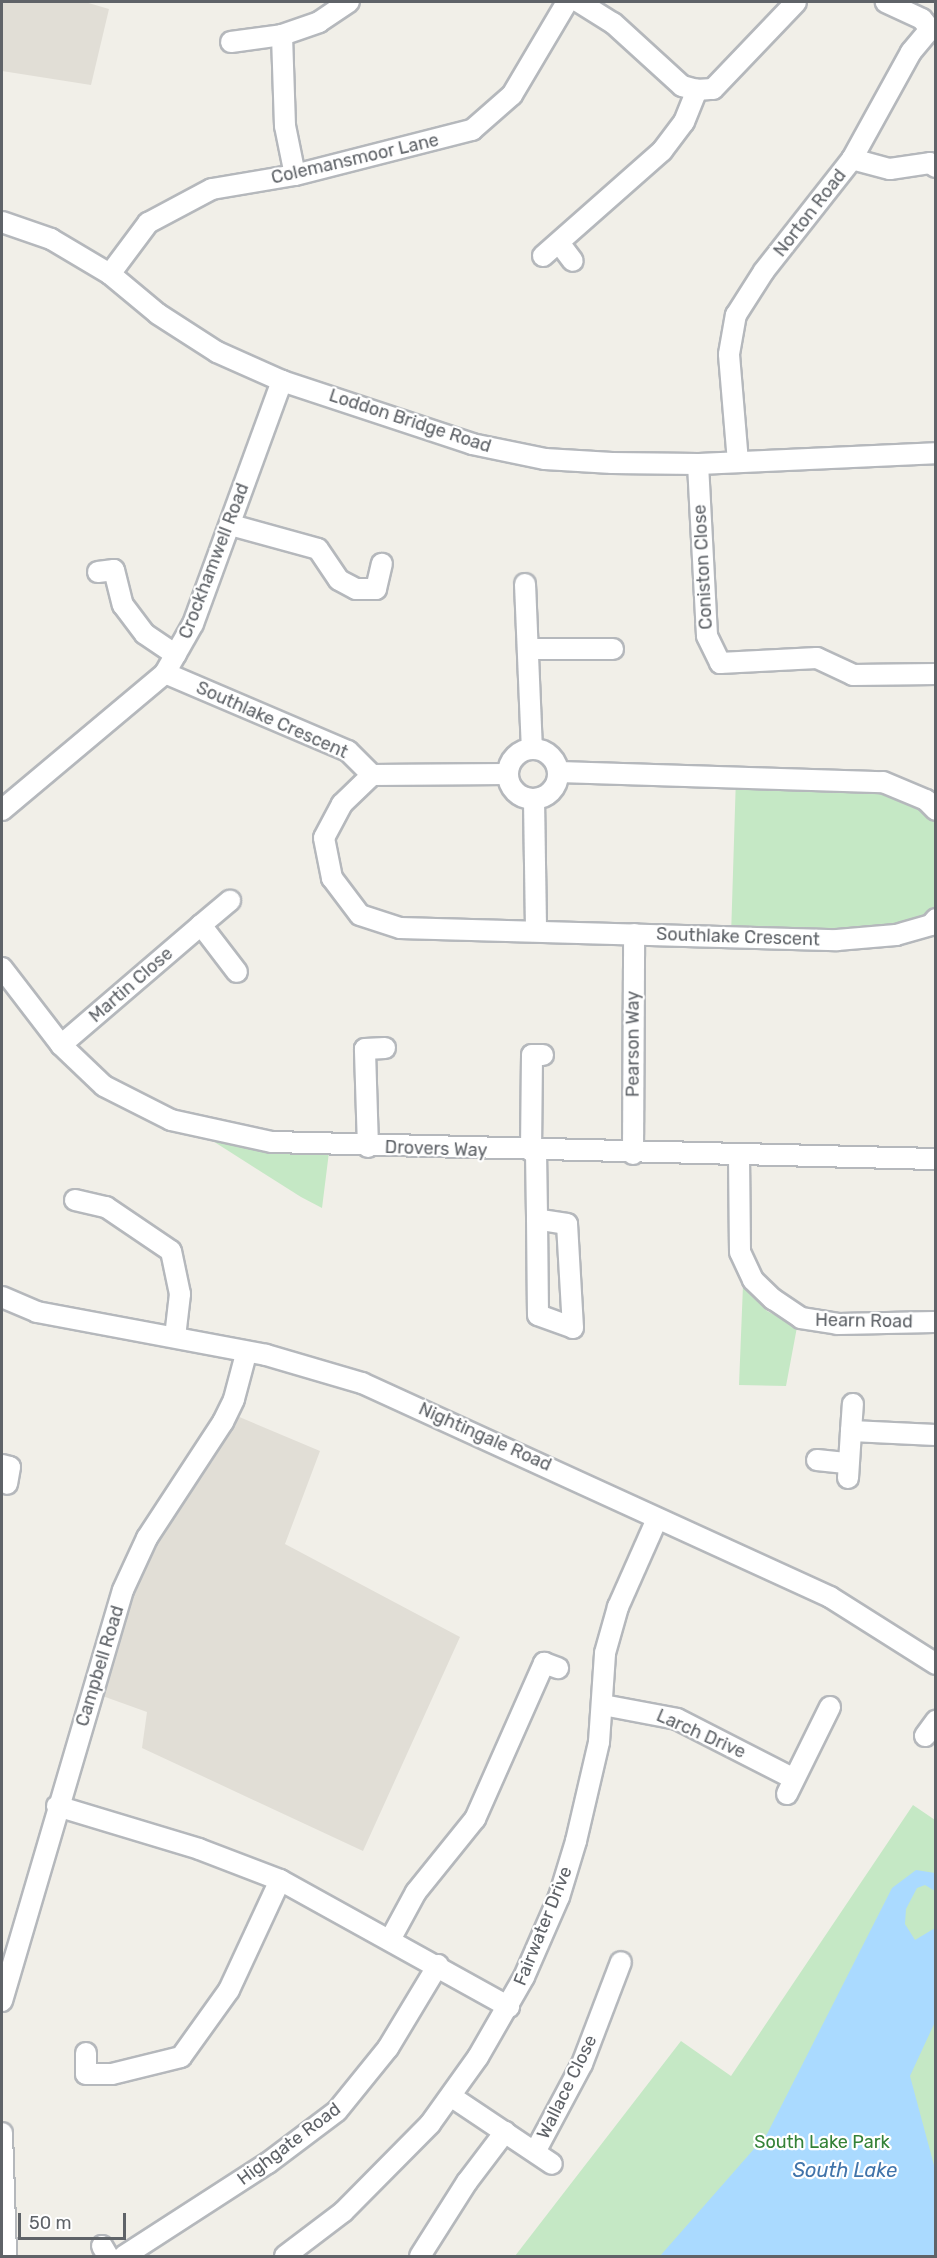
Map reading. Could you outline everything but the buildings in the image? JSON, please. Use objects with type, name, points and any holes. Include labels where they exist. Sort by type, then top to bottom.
[{"type":"street","points":[[231,42],[282,35],[319,22],[349,2]]},
{"type":"street","name":"Colemansmoor Lane","points":[[110,274],[135,237],[157,218],[212,189],[295,176],[472,130],[512,95],[567,2]]},
{"type":"street","points":[[579,2],[613,23],[682,86],[697,90],[713,89],[745,59],[795,2]]},
{"type":"street","name":"Norton Road","points":[[738,462],[729,354],[736,315],[765,271],[852,159],[911,52],[934,28],[922,19],[886,2]]},
{"type":"street","points":[[282,35],[285,126],[295,176]]},
{"type":"street","points":[[543,256],[560,244],[662,151],[684,122],[697,90]]},
{"type":"street","points":[[852,159],[890,169],[934,160]]},
{"type":"street","name":"Loddon Bridge Road","points":[[2,222],[51,239],[110,274],[158,314],[217,352],[282,381],[472,444],[545,459],[698,464],[936,453]]},
{"type":"street","points":[[560,244],[573,261]]},
{"type":"street","name":"Crockhamwell Road","points":[[2,810],[165,673],[192,624],[231,525],[282,381]]},
{"type":"street","name":"Coniston Close","points":[[698,464],[706,636],[720,663],[817,658],[853,675],[936,674]]},
{"type":"street","points":[[231,525],[327,548],[339,580],[356,589],[376,590],[382,564]]},
{"type":"street","points":[[113,569],[123,605],[145,634],[176,655]]},
{"type":"street","points":[[525,584],[532,748]]},
{"type":"street","points":[[528,650],[613,649]]},
{"type":"street","name":"Southlake Crescent","points":[[165,673],[348,751],[372,775],[342,804],[324,838],[332,878],[360,915],[400,928],[837,940],[896,935],[931,925],[936,919]]},
{"type":"street","points":[[532,748],[552,756],[559,772],[552,792],[534,800],[516,794],[507,774],[514,756],[532,748]]},
{"type":"street","points":[[559,772],[883,783],[926,800],[936,810]]},
{"type":"street","points":[[372,775],[507,774]]},
{"type":"street","points":[[534,800],[536,931]]},
{"type":"street","name":"Martin Close","points":[[61,1046],[230,901]]},
{"type":"street","points":[[201,925],[237,972]]},
{"type":"street","name":"Pearson Way","points":[[633,1154],[634,934]]},
{"type":"street","name":"Drovers Way","points":[[2,968],[61,1046],[104,1086],[171,1120],[272,1142],[533,1152],[936,1159]]},
{"type":"street","points":[[368,1147],[365,1049],[385,1048]]},
{"type":"street","points":[[532,1055],[538,1315],[575,1328],[567,1224],[537,1220]]},
{"type":"street","name":"Hearn Road","points":[[739,1156],[740,1252],[753,1280],[773,1299],[801,1318],[819,1321],[936,1322]]},
{"type":"street","points":[[82,1207],[106,1207],[171,1251],[180,1294],[175,1337]]},
{"type":"street","name":"Nightingale Road","points":[[2,1297],[37,1312],[175,1337],[246,1354],[266,1355],[362,1383],[830,1598],[936,1664]]},
{"type":"street","name":"Campbell Road","points":[[2,2001],[57,1806],[123,1590],[147,1538],[223,1422],[234,1399],[246,1354]]},
{"type":"street","points":[[817,1460],[848,1471],[853,1404]]},
{"type":"street","points":[[851,1431],[936,1435]]},
{"type":"street","name":"Fairwater Drive","points":[[285,2256],[343,2212],[415,2140],[452,2097],[509,2007],[548,1925],[566,1874],[596,1759],[603,1705],[605,1656],[615,1619],[657,1519]]},
{"type":"street","points":[[391,1938],[416,1892],[475,1819],[544,1663],[558,1668]]},
{"type":"street","name":"Larch Drive","points":[[603,1705],[677,1719],[790,1786],[830,1707]]},
{"type":"street","points":[[57,1806],[199,1849],[280,1880],[391,1938],[509,2007]]},
{"type":"street","points":[[86,2052],[86,2082],[181,2057],[229,1990],[280,1880]]},
{"type":"street","name":"Wallace Close","points":[[535,2152],[619,1991],[621,1962]]},
{"type":"street","name":"Highgate Road","points":[[124,2256],[268,2163],[337,2111],[388,2048],[438,1965]]},
{"type":"street","name":"Wallace Close","points":[[452,2097],[552,2164]]},
{"type":"street","points":[[420,2256],[467,2182],[505,2132]]},
{"type":"street","points":[[2,2133],[6,2256]]},
{"type":"shaded area","points":[[2,2],[85,2],[109,9],[91,85],[2,71]]},
{"type":"shaded area","points":[[237,1416],[320,1451],[285,1544],[460,1637],[363,1851],[142,1748],[147,1712],[97,1694],[152,1538],[174,1502],[212,1462]]},
{"type":"green space","points":[[736,777],[883,782],[935,810],[936,919],[931,925],[731,936]]},
{"type":"green space","points":[[205,1136],[329,1152],[322,1208],[301,1197]]},
{"type":"green space","points":[[743,1285],[767,1311],[797,1327],[786,1386],[739,1385]]},
{"type":"green space","name":"South Lake Park","points":[[913,1805],[935,1820],[935,2256],[515,2256],[681,2041],[731,2076]]},
{"type":"water","name":"South Lake","points":[[916,1870],[935,1873],[935,1891],[925,1885],[917,1888],[906,1909],[905,1924],[915,1940],[935,1928],[935,2022],[910,2076],[935,2169],[935,2256],[660,2256],[767,2134],[892,1888]]}]
